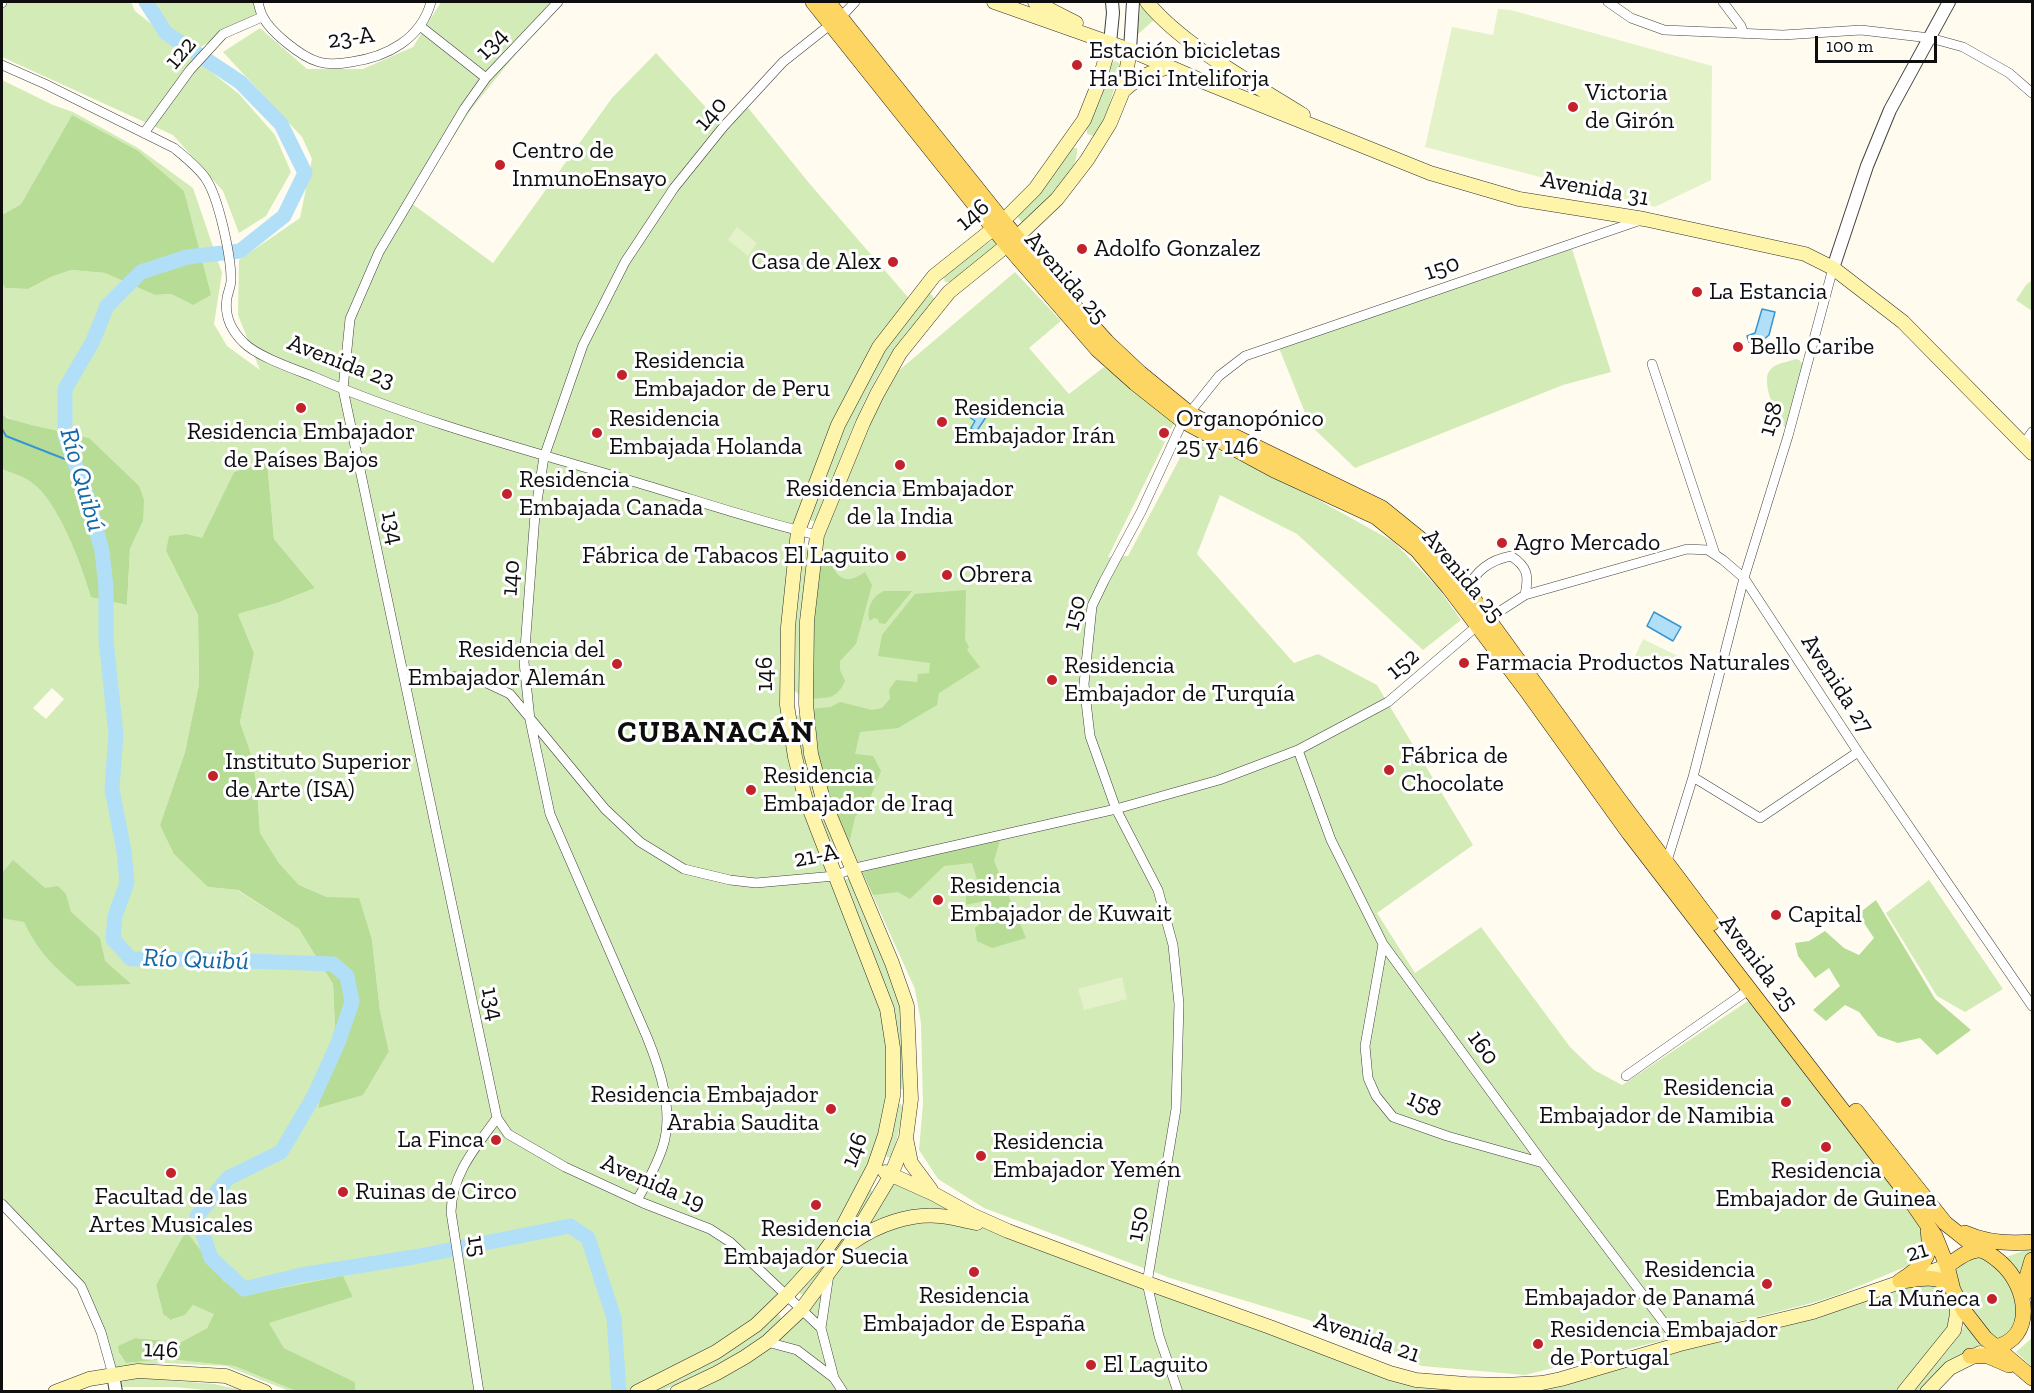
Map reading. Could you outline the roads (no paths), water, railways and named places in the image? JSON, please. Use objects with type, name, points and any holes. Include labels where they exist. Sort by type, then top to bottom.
[{"type":"main road","name":"Avenida 25","points":[[813,2],[836,20],[1098,350],[1135,383],[1186,417],[1274,470],[1376,517],[1417,550],[1483,622],[1667,861],[1841,1093],[1945,1223],[2010,1271],[2025,1293]]},
{"type":"main road","name":"Avenida 25","points":[[828,2],[836,20]]},
{"type":"main road","name":"Avenida 31","points":[[994,2],[1130,50],[1430,173],[1519,199],[1644,219],[1805,254],[1833,268],[1903,322],[2028,449]]},
{"type":"main road","name":"Avenida 31","points":[[1035,2],[1068,18],[1105,41]]},
{"type":"main road","points":[[1147,2],[1176,31],[1233,72],[1332,134]]},
{"type":"main road","name":"146","points":[[637,1392],[716,1352],[756,1325],[817,1262],[843,1226],[874,1167],[885,1134],[893,1096],[893,1048],[887,1009],[805,797],[795,757],[787,705],[788,627],[798,531],[838,425],[879,347],[934,276],[998,225],[1035,189],[1084,120],[1098,85],[1105,41]]},
{"type":"main road","name":"146","points":[[678,1391],[717,1373],[768,1342],[801,1310],[849,1245],[891,1174],[906,1138],[911,1099],[908,1006],[823,799],[811,754],[806,704],[807,621],[818,536],[877,394],[900,353],[950,292],[1012,241],[1057,199],[1110,123],[1123,91],[1130,50]]},
{"type":"main road","points":[[1123,91],[1149,72],[1169,67]]},
{"type":"main road","points":[[1068,143],[1076,140],[1083,144],[1087,159]]},
{"type":"main road","points":[[934,276],[937,288],[950,292]]},
{"type":"main road","name":"Avenida 25","points":[[1186,417],[1382,508],[1424,542],[1466,590],[1483,622],[1629,833],[1925,1220],[1935,1236],[1947,1266],[1954,1294]]},
{"type":"main road","points":[[787,705],[806,704]]},
{"type":"main road","points":[[893,1096],[911,1099]]},
{"type":"main road","points":[[906,1138],[911,1162],[934,1194]]},
{"type":"main road","name":"Avenida 21","points":[[874,1167],[1008,1231],[1390,1373],[1416,1380],[1504,1385],[1542,1383],[1574,1376],[1680,1344],[1813,1312],[1900,1281]]},
{"type":"main road","points":[[849,1245],[874,1229],[898,1221],[926,1216],[951,1217],[1008,1231]]},
{"type":"main road","points":[[1900,1281],[1919,1268],[1928,1254],[1929,1239],[1925,1220]]},
{"type":"main road","points":[[1945,1223],[1974,1237],[1989,1241],[2010,1244],[2032,1243]]},
{"type":"main road","points":[[1947,1266],[1961,1256],[2032,1243]]},
{"type":"main road","points":[[1927,1392],[1950,1368],[1970,1356],[1995,1347],[2006,1346],[2025,1335],[2032,1311],[2025,1293],[2032,1260]]},
{"type":"main road","name":"21","points":[[1900,1281],[1947,1266]]},
{"type":"main road","points":[[1900,1281],[1920,1278],[1940,1280],[1949,1284],[1985,1338],[2030,1376]]},
{"type":"main road","points":[[1904,1392],[1954,1330],[1958,1314],[1954,1294]]},
{"type":"main road","points":[[1970,1356],[1988,1356],[2030,1376]]},
{"type":"main road","name":"146","points":[[55,1392],[89,1379],[138,1371],[226,1376],[265,1392]]},
{"type":"street","name":"23-A","points":[[258,2],[262,17],[288,45],[318,62],[335,64],[375,58],[407,40],[420,26]]},
{"type":"street","points":[[431,2],[420,26],[486,78]]},
{"type":"street","name":"134","points":[[497,1118],[343,390],[350,319],[379,252],[464,109],[486,78],[558,2]]},
{"type":"street","name":"140","points":[[637,1200],[664,1144],[666,1118],[664,1091],[647,1037],[550,814],[530,720],[524,662],[535,514],[544,457],[582,345],[626,262],[674,188],[724,126],[783,62],[855,2]]},
{"type":"street","name":"146","points":[[1105,41],[1112,2]]},
{"type":"street","name":"146","points":[[1130,50],[1133,2]]},
{"type":"street","points":[[1608,2],[1631,18],[1664,30],[1783,35],[1861,30],[1930,38],[1963,47],[2009,73],[2032,93]]},
{"type":"street","points":[[1723,2],[1741,26],[1744,34]]},
{"type":"street","name":"158","points":[[1667,861],[1693,777],[1744,578],[1788,436],[1833,268],[1867,166],[1886,119],[1949,2]]},
{"type":"street","name":"122","points":[[144,132],[190,70],[223,34],[262,17]]},
{"type":"street","name":"Avenida 23","points":[[2,65],[144,132],[174,148],[190,160],[206,180],[220,219],[229,260],[231,282],[227,301],[228,323],[244,344],[343,390],[544,457],[818,536]]},
{"type":"street","name":"150","points":[[1178,1392],[1159,1336],[1147,1283],[1176,1109],[1179,1004],[1173,945],[1158,890],[1116,809],[1090,736],[1084,684],[1092,606],[1186,417],[1220,376],[1245,356],[1644,219]]},
{"type":"street","points":[[1652,364],[1715,554]]},
{"type":"street","points":[[2028,449],[2032,432]]},
{"type":"street","name":"152","points":[[1298,750],[1388,702],[1483,622],[1525,595],[1687,549],[1708,550],[1715,554]]},
{"type":"street","name":"Avenida 27","points":[[1715,554],[1744,578],[1858,752],[2032,1006]]},
{"type":"street","points":[[1466,590],[1475,575],[1487,564],[1511,556],[1522,564],[1528,579],[1525,595]]},
{"type":"street","name":"21-A","points":[[405,683],[447,676],[478,679],[510,694],[605,809],[640,842],[684,869],[730,880],[756,883],[835,876],[851,869],[1116,809],[1220,780],[1298,750]]},
{"type":"street","name":"160","points":[[1298,750],[1331,840],[1383,944],[1543,1163],[1680,1344]]},
{"type":"street","points":[[1693,777],[1760,818],[1858,752]]},
{"type":"street","name":"158","points":[[1383,944],[1365,1046],[1368,1078],[1376,1096],[1394,1117],[1447,1136],[1543,1163]]},
{"type":"street","points":[[1626,1076],[1750,989]]},
{"type":"street","name":"Avenida 19","points":[[497,1118],[508,1134],[565,1167],[637,1200],[710,1229],[730,1242],[801,1310]]},
{"type":"street","name":"15","points":[[479,1392],[454,1232],[452,1196],[458,1176],[468,1156],[497,1118]]},
{"type":"street","points":[[2,1204],[81,1286],[101,1332],[116,1392]]},
{"type":"street","points":[[829,1274],[821,1328],[834,1378],[843,1392]]},
{"type":"street","points":[[801,1310],[821,1328]]},
{"type":"street","points":[[768,1342],[797,1350],[834,1378]]},
{"type":"street","points":[[814,1362],[826,1351]]},
{"type":"water","points":[[1762,309],[1775,312],[1769,335],[1762,341],[1749,342],[1747,336],[1755,333]]},
{"type":"water","points":[[970,406],[986,417],[976,432],[971,428],[975,421],[965,414]]},
{"type":"water","points":[[1654,612],[1681,627],[1673,641],[1647,626]]},
{"type":"waterway","name":"Río Quibú","points":[[146,2],[166,33],[240,82],[281,124],[305,173],[284,216],[240,251],[187,257],[141,272],[107,306],[93,341],[65,389],[65,436],[89,502],[102,551],[106,587],[106,640],[116,734],[112,789],[124,851],[127,883],[115,916],[113,939],[131,959],[333,964],[347,976],[352,1002],[338,1043],[314,1096],[281,1152],[228,1178],[197,1216],[211,1258],[244,1289],[301,1275],[414,1257],[570,1226],[588,1238],[614,1318],[619,1392]]},
{"type":"waterway","points":[[2,429],[6,436],[75,463]]},
{"type":"place","name":"Estación bicicletas Ha'Bici Inteliforja","points":[[1077,65]]},
{"type":"place","name":"Victoria de Girón","points":[[1573,107]]},
{"type":"place","name":"Centro de InmunoEnsayo","points":[[500,165]]},
{"type":"place","name":"Adolfo Gonzalez","points":[[1082,249]]},
{"type":"place","name":"Casa de Alex","points":[[893,262]]},
{"type":"place","name":"La Estancia","points":[[1697,292]]},
{"type":"place","name":"Bello Caribe","points":[[1738,347]]},
{"type":"place","name":"Residencia Embajador de Peru","points":[[622,375]]},
{"type":"place","name":"Residencia Embajador de Países Bajos","points":[[301,408]]},
{"type":"place","name":"Residencia Embajador Irán","points":[[942,422]]},
{"type":"place","name":"Residencia Embajada Holanda","points":[[597,433]]},
{"type":"place","name":"Organopónico 25 y 146","points":[[1164,433]]},
{"type":"place","name":"Residencia Embajador de la India","points":[[900,465]]},
{"type":"place","name":"Residencia Embajada Canada","points":[[507,494]]},
{"type":"place","name":"Agro Mercado","points":[[1502,543]]},
{"type":"place","name":"Fábrica de Tabacos El Laguito","points":[[901,556]]},
{"type":"place","name":"Obrera","points":[[947,575]]},
{"type":"place","name":"Farmacia Productos Naturales","points":[[1464,663]]},
{"type":"place","name":"Residencia del Embajador Alemán","points":[[617,664]]},
{"type":"place","name":"Residencia Embajador de Turquía","points":[[1052,680]]},
{"type":"place","name":"Fábrica de Chocolate","points":[[1389,770]]},
{"type":"place","name":"Instituto Superior de Arte (ISA)","points":[[213,776]]},
{"type":"place","name":"Residencia Embajador de Iraq","points":[[751,790]]},
{"type":"place","name":"Residencia Embajador de Kuwait","points":[[938,900]]},
{"type":"place","name":"Capital","points":[[1776,915]]},
{"type":"place","name":"Residencia Embajador de Namibia","points":[[1786,1102]]},
{"type":"place","name":"Residencia Embajador Arabia Saudita","points":[[831,1109]]},
{"type":"place","name":"La Finca","points":[[496,1140]]},
{"type":"place","name":"Residencia Embajador de Guinea","points":[[1826,1147]]},
{"type":"place","name":"Residencia Embajador Yemén","points":[[981,1156]]},
{"type":"place","name":"Facultad de las Artes Musicales","points":[[171,1173]]},
{"type":"place","name":"Ruinas de Circo","points":[[343,1192]]},
{"type":"place","name":"Residencia Embajador Suecia","points":[[816,1205]]},
{"type":"place","name":"Residencia Embajador de España","points":[[974,1272]]},
{"type":"place","name":"Residencia Embajador de Panamá","points":[[1767,1284]]},
{"type":"place","name":"La Muñeca","points":[[1992,1299]]},
{"type":"place","name":"Residencia Embajador de Portugal","points":[[1538,1344]]},
{"type":"place","name":"El Laguito","points":[[1091,1365]]},
{"type":"district","name":"CUBANACÁN","points":[[716,733]]}]
